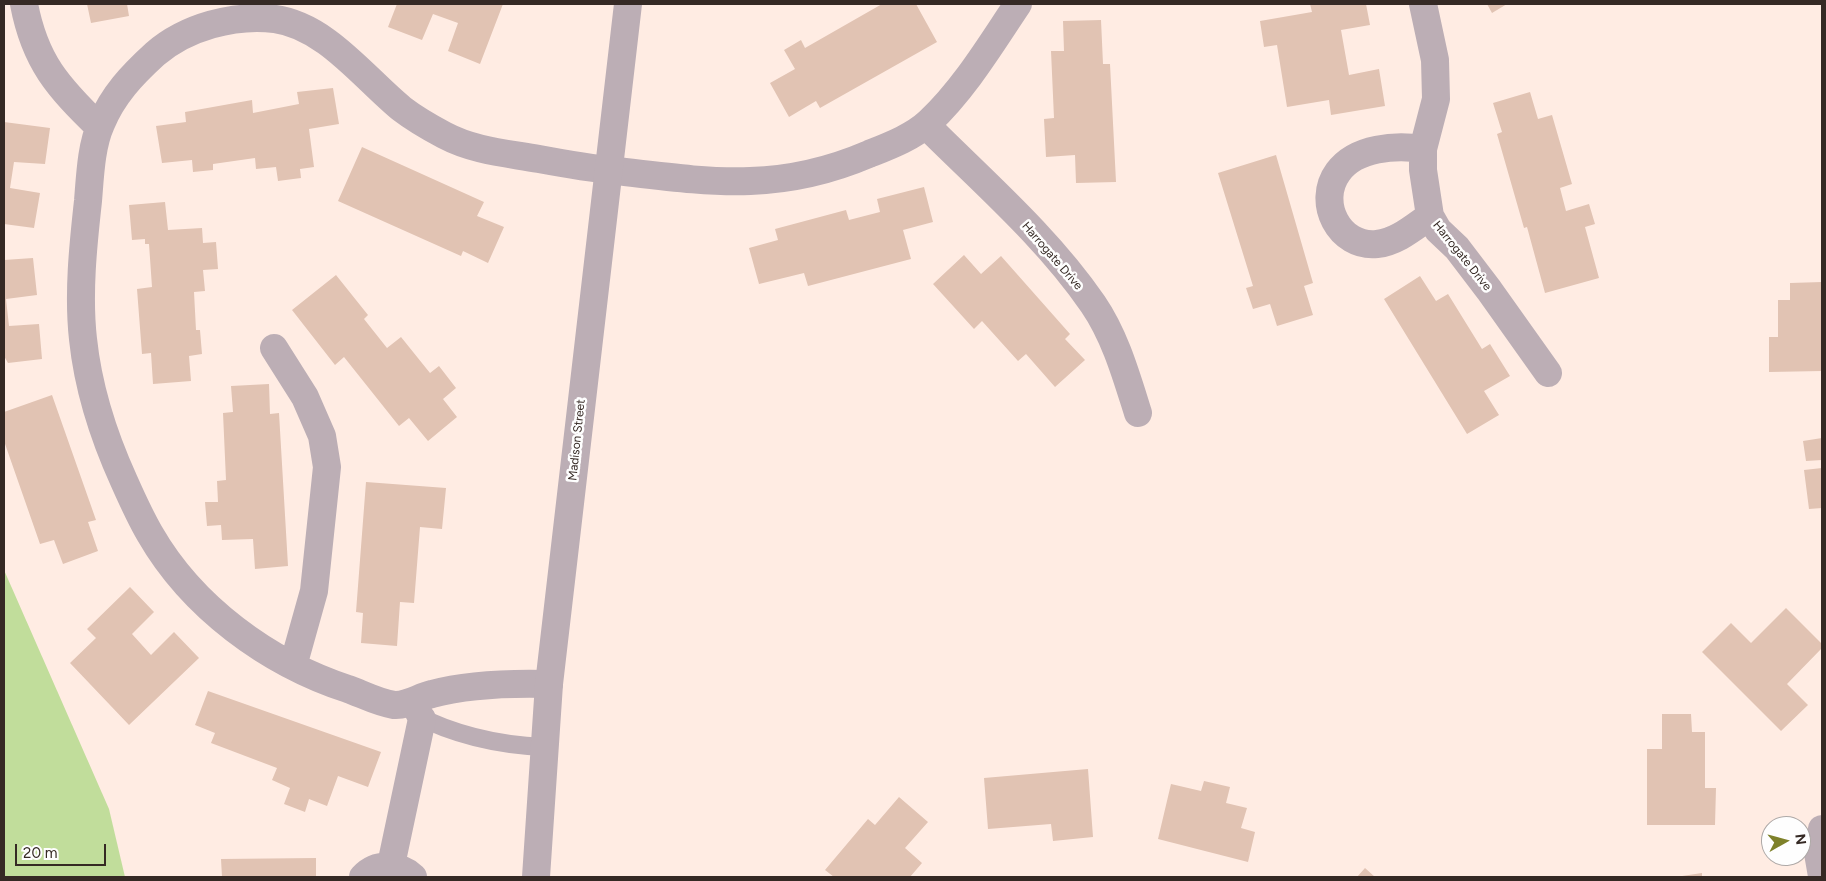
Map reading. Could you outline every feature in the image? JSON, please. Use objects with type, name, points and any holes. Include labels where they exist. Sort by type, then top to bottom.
[{"type":"street","points":[[24,4],[32,37],[42,61],[70,98],[99,127]]},
{"type":"street","name":"Madison Street","points":[[536,877],[549,684],[607,170],[628,4]]},
{"type":"street","points":[[549,684],[516,683],[477,686],[432,694],[398,706],[318,679],[292,666],[226,624],[187,584],[151,536],[121,476],[98,414],[83,339],[82,258],[90,176],[99,127],[130,77],[165,46],[179,37],[205,26],[244,18],[292,22],[303,27],[333,48],[403,110],[450,138],[491,152],[537,158],[574,167],[719,183],[790,179],[841,166],[890,145],[926,125],[956,92],[1018,4]]},
{"type":"street","name":"Harrogate Drive","points":[[1423,4],[1435,60],[1436,99],[1423,149],[1423,170],[1430,216],[1438,230],[1457,248],[1490,290],[1548,374]]},
{"type":"street","name":"Harrogate Drive","points":[[926,125],[1017,216],[1093,304],[1121,358],[1138,413]]},
{"type":"street","points":[[1423,149],[1401,146],[1377,150],[1351,160],[1338,171],[1331,188],[1330,206],[1341,232],[1354,241],[1376,244],[1396,239],[1430,216]]},
{"type":"street","points":[[274,348],[305,397],[322,436],[327,467],[314,591],[292,666]]},
{"type":"street","points":[[363,877],[369,871],[402,871],[422,719]]},
{"type":"street","points":[[1822,829],[1818,853],[1822,876]]},
{"type":"lane","points":[[398,706],[438,727],[510,746],[544,747]]},
{"type":"green space","points":[[4,570],[109,809],[125,877],[4,877]]},
{"type":"building","points":[[87,4],[127,4],[129,16],[91,23]]},
{"type":"building","points":[[397,4],[503,4],[480,64],[448,51],[458,23],[433,14],[422,40],[388,27]]},
{"type":"building","points":[[882,4],[916,4],[937,42],[820,108],[816,101],[789,117],[770,83],[795,69],[784,50],[801,40],[805,48]]},
{"type":"building","points":[[1310,4],[1366,4],[1370,25],[1341,30],[1349,75],[1379,69],[1385,106],[1331,115],[1329,100],[1287,107],[1277,45],[1264,47],[1260,21],[1312,12]]},
{"type":"building","points":[[1487,4],[1507,4],[1492,13]]},
{"type":"building","points":[[1101,20],[1103,64],[1110,64],[1116,182],[1076,183],[1075,155],[1046,157],[1044,119],[1054,118],[1051,51],[1064,51],[1063,21]]},
{"type":"building","points":[[333,88],[339,124],[309,129],[314,167],[300,169],[301,178],[278,181],[276,167],[256,169],[255,158],[213,164],[213,170],[193,172],[192,160],[162,163],[156,126],[186,122],[185,112],[252,100],[253,113],[299,104],[297,92]]},
{"type":"building","points":[[1530,92],[1538,119],[1552,115],[1572,184],[1560,188],[1566,211],[1589,204],[1595,224],[1585,227],[1599,278],[1545,293],[1527,227],[1524,228],[1497,134],[1502,132],[1493,103]]},
{"type":"building","points":[[4,122],[50,128],[45,164],[14,162],[10,188],[40,193],[34,228],[4,224]]},
{"type":"building","points":[[362,147],[484,202],[477,216],[504,227],[488,263],[463,251],[461,256],[338,201]]},
{"type":"building","points":[[1276,155],[1313,283],[1304,286],[1313,315],[1277,326],[1270,304],[1253,309],[1246,288],[1253,286],[1218,173]]},
{"type":"building","points":[[924,187],[933,222],[903,230],[911,259],[808,286],[804,273],[759,284],[749,248],[778,240],[775,229],[846,210],[849,220],[880,212],[877,199]]},
{"type":"building","points":[[165,202],[168,230],[202,228],[203,243],[216,242],[218,269],[203,270],[205,291],[194,292],[196,330],[200,330],[202,354],[189,356],[191,381],[153,384],[151,353],[142,354],[137,289],[152,287],[149,244],[145,244],[145,239],[132,240],[129,205]]},
{"type":"building","points":[[964,255],[981,274],[1001,256],[1070,334],[1065,339],[1085,360],[1055,387],[1026,354],[1018,361],[982,321],[974,329],[933,284]]},
{"type":"building","points":[[33,258],[37,295],[6,299],[9,326],[39,324],[42,359],[8,363],[4,356],[4,260]]},
{"type":"building","points":[[336,275],[368,315],[364,319],[387,348],[401,337],[430,373],[439,366],[456,388],[443,399],[457,417],[428,441],[409,418],[399,426],[344,357],[335,365],[292,310]]},
{"type":"building","points":[[1420,276],[1436,301],[1448,294],[1482,349],[1490,344],[1510,376],[1484,391],[1499,415],[1467,434],[1384,299]]},
{"type":"building","points":[[1822,282],[1822,371],[1769,372],[1769,337],[1778,337],[1778,300],[1790,300],[1790,283]]},
{"type":"building","points":[[269,384],[270,414],[279,413],[288,566],[255,569],[253,539],[222,540],[221,525],[207,526],[205,502],[218,502],[217,481],[226,480],[223,413],[233,412],[231,386]]},
{"type":"building","points":[[52,395],[96,520],[88,522],[98,551],[63,564],[54,540],[40,544],[4,441],[4,412]]},
{"type":"building","points":[[1822,438],[1822,460],[1806,461],[1803,441]]},
{"type":"building","points":[[1822,468],[1822,508],[1809,509],[1804,470]]},
{"type":"building","points":[[366,482],[446,488],[442,529],[420,527],[414,603],[400,602],[397,646],[361,643],[363,613],[356,612]]},
{"type":"building","points":[[130,587],[154,612],[132,634],[151,655],[174,632],[199,658],[129,725],[70,663],[96,638],[87,629]]},
{"type":"building","points":[[1786,608],[1822,644],[1822,648],[1787,684],[1808,705],[1781,731],[1702,652],[1731,623],[1751,643]]},
{"type":"building","points":[[208,691],[381,752],[368,787],[338,776],[327,806],[309,799],[305,812],[284,804],[290,788],[272,780],[277,768],[211,743],[215,733],[195,725]]},
{"type":"building","points":[[1662,714],[1691,714],[1692,732],[1705,732],[1705,788],[1716,788],[1715,825],[1647,825],[1647,749],[1662,749]]},
{"type":"building","points":[[1088,769],[1093,837],[1053,841],[1051,824],[988,829],[984,778]]},
{"type":"building","points":[[1204,781],[1230,787],[1226,803],[1247,808],[1241,828],[1255,832],[1248,862],[1158,839],[1171,784],[1201,791]]},
{"type":"building","points":[[899,797],[928,822],[905,848],[922,863],[910,877],[834,877],[825,870],[868,819],[875,825]]},
{"type":"building","points":[[316,858],[316,877],[222,877],[221,859]]},
{"type":"building","points":[[1365,868],[1375,877],[1357,877]]},
{"type":"building","points":[[1702,873],[1702,877],[1682,876]]}]
